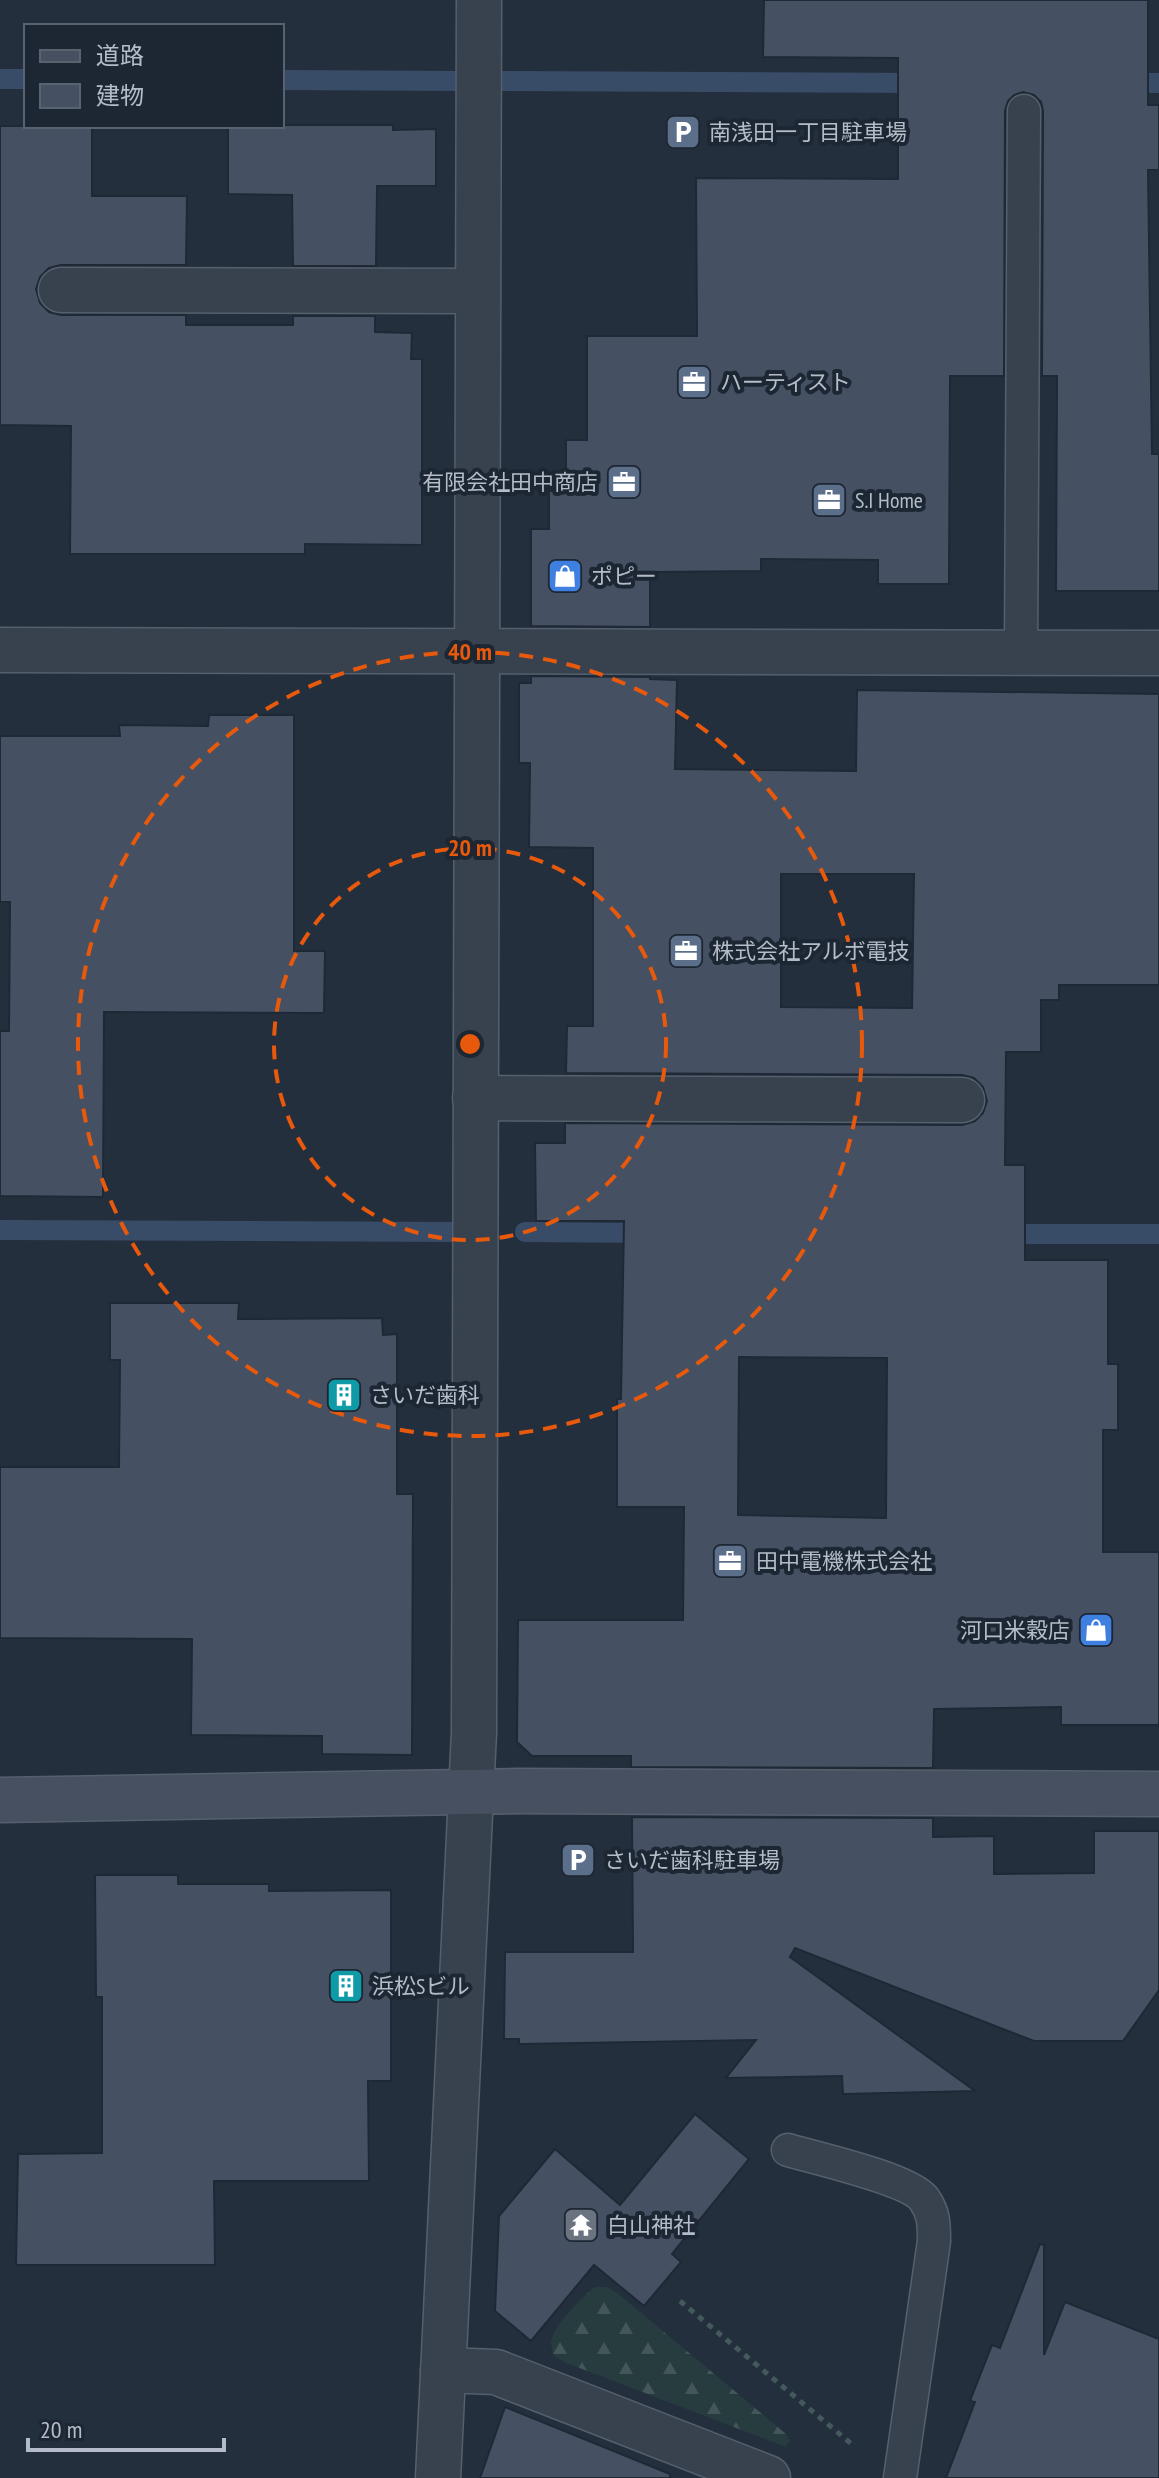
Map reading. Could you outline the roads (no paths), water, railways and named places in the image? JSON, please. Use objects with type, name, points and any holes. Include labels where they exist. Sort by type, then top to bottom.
[{"type":"street","points":[[438,2478],[474,1732],[479,0]]},
{"type":"street","points":[[61,290],[478,291]]},
{"type":"street","points":[[0,650],[1159,653]]},
{"type":"street","points":[[475,1098],[962,1100]]},
{"type":"street","points":[[0,1800],[471,1791],[1159,1794]]},
{"type":"street","points":[[443,2370],[496,2372],[768,2478]]},
{"type":"lane","points":[[1021,653],[1024,111]]},
{"type":"lane","points":[[788,2150],[902,2184],[922,2196],[934,2217],[934,2241],[900,2478]]},
{"type":"waterway","points":[[0,79],[24,79]]},
{"type":"waterway","points":[[284,80],[459,81]]},
{"type":"waterway","points":[[502,81],[923,83]]},
{"type":"waterway","points":[[1123,83],[1159,83]]},
{"type":"waterway","points":[[0,1230],[456,1232]]},
{"type":"waterway","points":[[525,1232],[651,1233]]},
{"type":"waterway","points":[[999,1234],[1159,1234]]},
{"type":"place","name":"南浅田一丁目駐車場","points":[[683,132]]},
{"type":"place","name":"ハーティスト","points":[[694,382]]},
{"type":"place","name":"有限会社田中商店","points":[[624,482]]},
{"type":"place","name":"S.I Home","points":[[829,500]]},
{"type":"place","name":"ポピー","points":[[565,576]]},
{"type":"place","name":"株式会社アルボ電技","points":[[686,951]]},
{"type":"place","name":"さいだ歯科","points":[[344,1395]]},
{"type":"place","name":"田中電機株式会社","points":[[730,1561]]},
{"type":"place","name":"河口米穀店","points":[[1096,1630]]},
{"type":"place","name":"さいだ歯科駐車場","points":[[578,1860]]},
{"type":"place","name":"浜松Sビル","points":[[346,1986]]},
{"type":"place","name":"白山神社","points":[[581,2225]]}]
